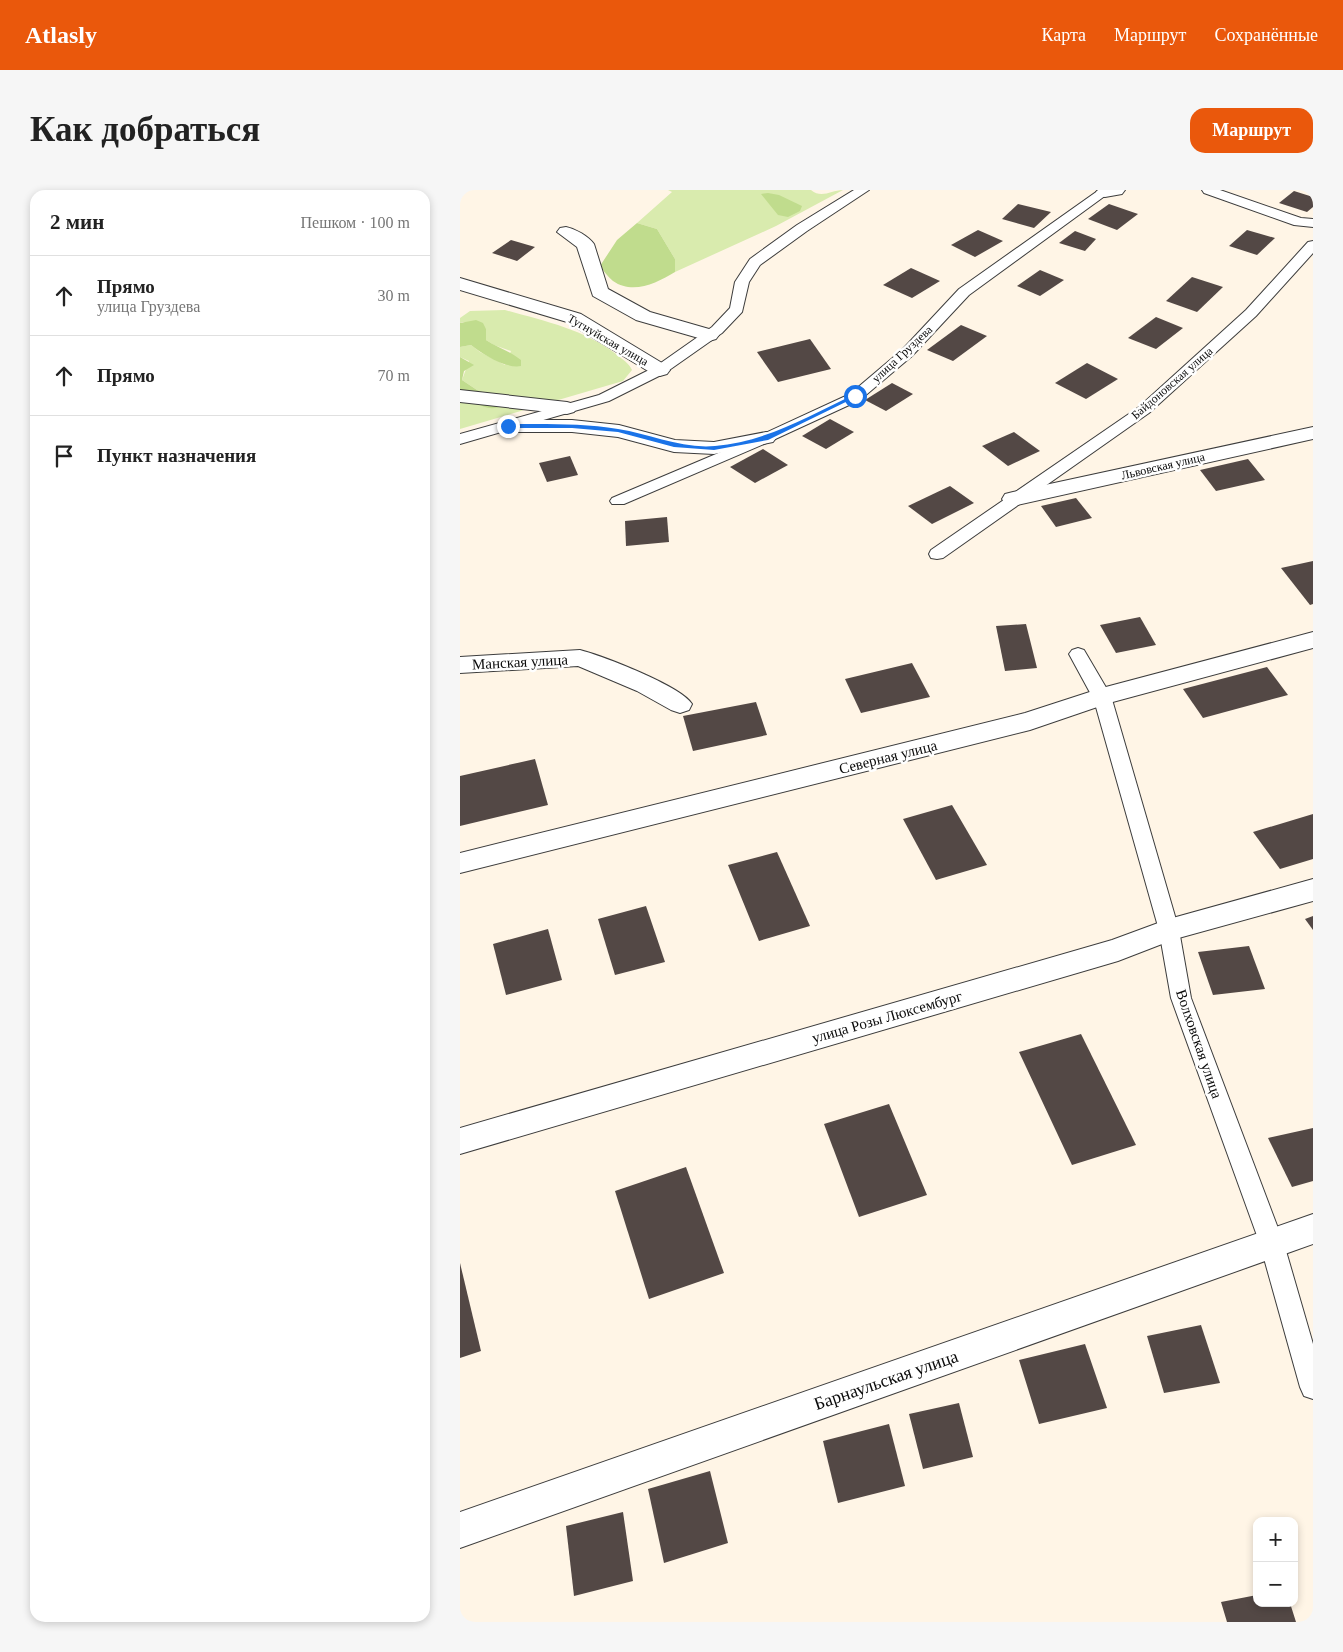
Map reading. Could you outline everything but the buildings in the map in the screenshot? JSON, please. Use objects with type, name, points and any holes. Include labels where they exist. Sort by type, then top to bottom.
[{"type":"street","points":[[566,232],[585,244],[600,292],[643,316]]},
{"type":"street","name":"Тугнуйская улица","points":[[460,284],[574,318],[660,370]]},
{"type":"street","points":[[538,307],[643,316],[709,336]]},
{"type":"street","points":[[460,396],[567,408]]},
{"type":"street","points":[[508,426],[572,426],[619,431],[674,446],[706,448],[766,438]]},
{"type":"street","name":"Львовская улица","points":[[1013,499],[1313,433]]},
{"type":"street","name":"Северная улица","points":[[460,863],[1030,722],[1102,698],[1313,640]]},
{"type":"street","name":"Манская улица","points":[[460,665],[580,658],[646,685],[680,704]]},
{"type":"street","name":"улица Розы Люксембург","points":[[460,1141],[1118,950],[1170,930],[1313,890]]},
{"type":"street","name":"Барнаульская улица","points":[[460,1530],[1313,1230]]},
{"type":"lane","name":"Тугнуйская улица","points":[[660,370],[709,336],[737,309],[742,282],[755,262],[802,228],[863,190]]},
{"type":"lane","points":[[1208,190],[1299,222],[1313,223]]},
{"type":"lane","name":"улица Груздева","points":[[618,501],[766,438],[855,396],[906,353],[964,292],[1109,191]]},
{"type":"lane","name":"Байдоновская улица","points":[[937,554],[1013,499],[1144,410],[1251,313],[1313,244]]},
{"type":"lane","points":[[460,439],[604,398],[660,370]]},
{"type":"lane","name":"Волховская улица","points":[[1078,654],[1102,698],[1170,930],[1181,998],[1272,1244],[1313,1387]]},
{"type":"green space","points":[[668,190],[811,190],[815,193],[823,194],[843,190],[776,226],[675,272],[675,259],[657,229],[637,223],[672,192]]},
{"type":"green space","points":[[761,194],[779,195],[802,206],[800,211],[788,217],[778,215]]},
{"type":"green space","points":[[637,223],[657,229],[675,259],[675,272],[645,286],[629,287],[613,281],[600,266],[617,240]]},
{"type":"green space","points":[[505,310],[549,322],[590,338],[616,354],[632,370],[623,381],[460,429],[460,390],[497,396],[477,390],[462,380],[469,361],[460,357],[460,347],[471,345],[505,365],[511,351],[486,340],[486,329],[463,322],[460,323],[460,318],[470,311]]},
{"type":"green space","points":[[476,320],[483,323],[486,329],[486,340],[517,357],[521,360],[521,366],[501,363],[471,345],[460,347],[460,323]]},
{"type":"green space","points":[[460,357],[474,365],[464,371],[462,380],[477,390],[497,396],[504,404],[492,408],[486,407],[475,402],[460,390]]},
{"type":"route","points":[[508,426],[572,426],[619,431],[674,446],[714,448],[766,438],[855,396]]}]
